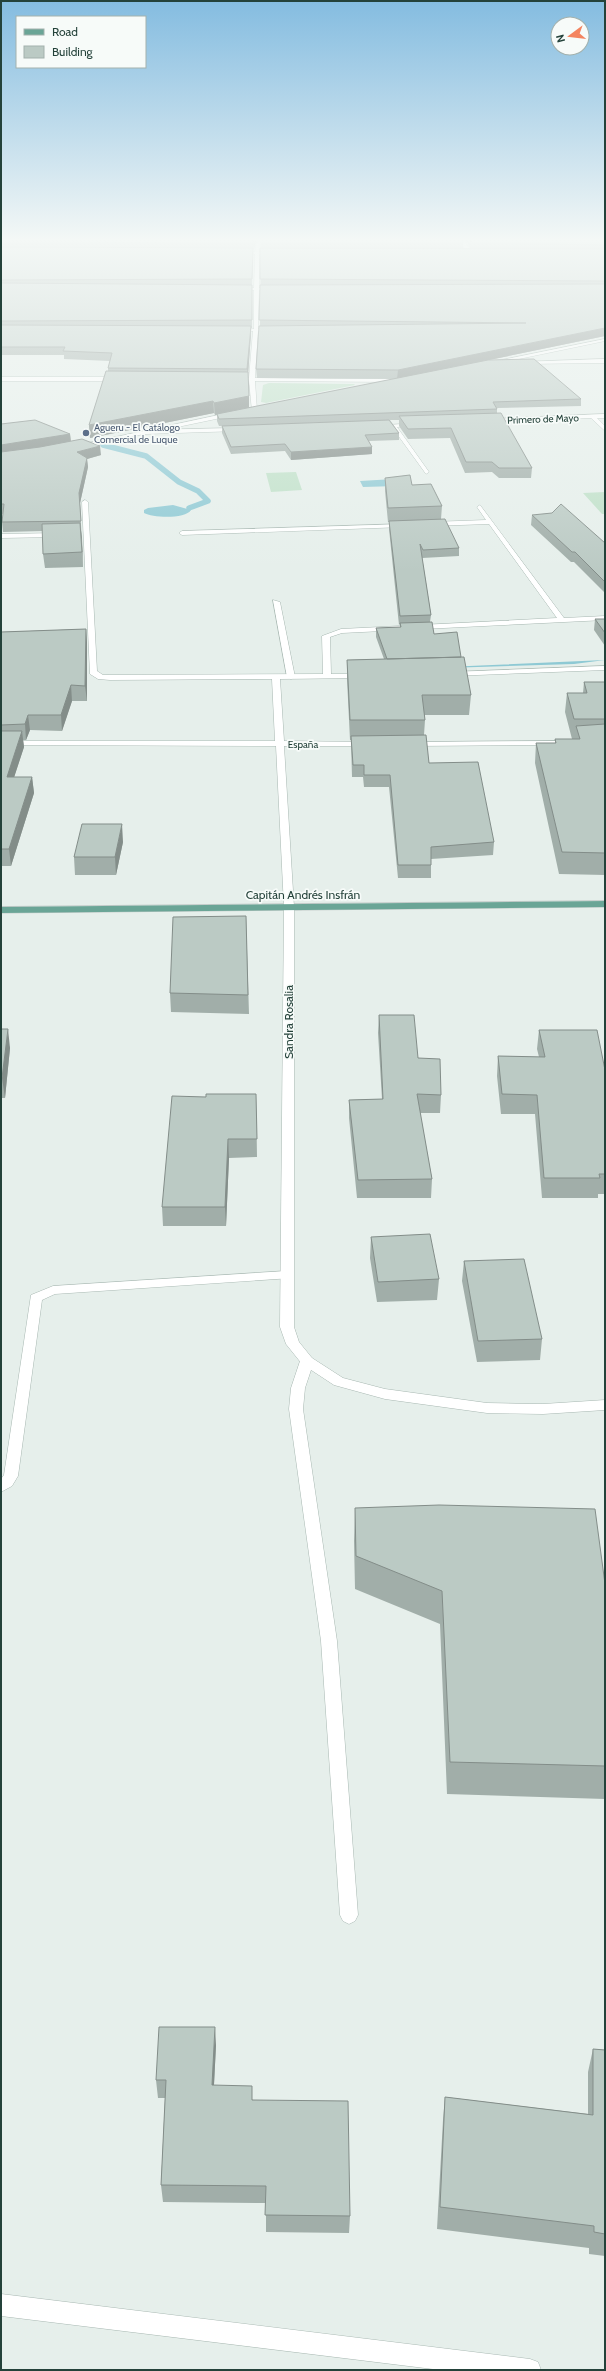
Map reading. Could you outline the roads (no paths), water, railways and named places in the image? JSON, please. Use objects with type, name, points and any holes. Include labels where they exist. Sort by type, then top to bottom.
[{"type":"main road","name":"Capitán Andrés Insfrán","points":[[1,910],[605,904]]},
{"type":"street","points":[[254,350],[252,379],[254,410]]},
{"type":"street","points":[[481,364],[556,350]]},
{"type":"street","points":[[489,363],[605,361]]},
{"type":"street","points":[[1,379],[126,379]]},
{"type":"street","points":[[228,379],[395,381]]},
{"type":"street","points":[[364,387],[403,379]]},
{"type":"street","points":[[247,411],[262,408]]},
{"type":"street","points":[[70,447],[240,413]]},
{"type":"street","name":"Primero de Mayo","points":[[486,421],[605,416]]},
{"type":"street","points":[[593,417],[605,429]]},
{"type":"street","points":[[370,426],[424,424]]},
{"type":"street","points":[[393,425],[426,472]]},
{"type":"street","points":[[145,432],[246,429]]},
{"type":"street","points":[[85,502],[82,534],[87,634],[93,672],[101,677],[276,678],[374,675]]},
{"type":"street","points":[[480,507],[562,620]]},
{"type":"street","points":[[427,524],[490,522]]},
{"type":"street","points":[[182,533],[411,525]]},
{"type":"street","points":[[1,536],[63,535]]},
{"type":"street","points":[[276,602],[291,677]]},
{"type":"street","points":[[327,676],[326,636],[341,630],[605,618]]},
{"type":"street","points":[[444,674],[605,668]]},
{"type":"street","name":"Sandra Rosalia","points":[[276,678],[289,907],[287,1327],[293,1344],[307,1361],[339,1382],[385,1394],[487,1408],[543,1409],[605,1405]]},
{"type":"street","name":"España","points":[[1,743],[280,745],[375,744]]},
{"type":"street","points":[[399,744],[557,743]]},
{"type":"street","points":[[1,1486],[7,1482],[11,1476],[36,1298],[53,1290],[287,1276]]},
{"type":"street","points":[[307,1361],[298,1388],[296,1409],[329,1641],[349,1914]]},
{"type":"street","points":[[1,2305],[530,2370]]},
{"type":"water","points":[[394,479],[397,486],[363,487],[360,481]]},
{"type":"water","points":[[173,505],[191,510],[183,515],[169,517],[154,516],[144,513],[144,510],[148,508]]},
{"type":"water","points":[[605,660],[574,664],[445,668],[446,667]]},
{"type":"waterway","points":[[103,445],[146,456],[179,482],[198,491],[208,501],[189,508]]},
{"type":"place","name":"Agueru - El Catálogo Comercial de Luque","points":[[86,433]]}]
